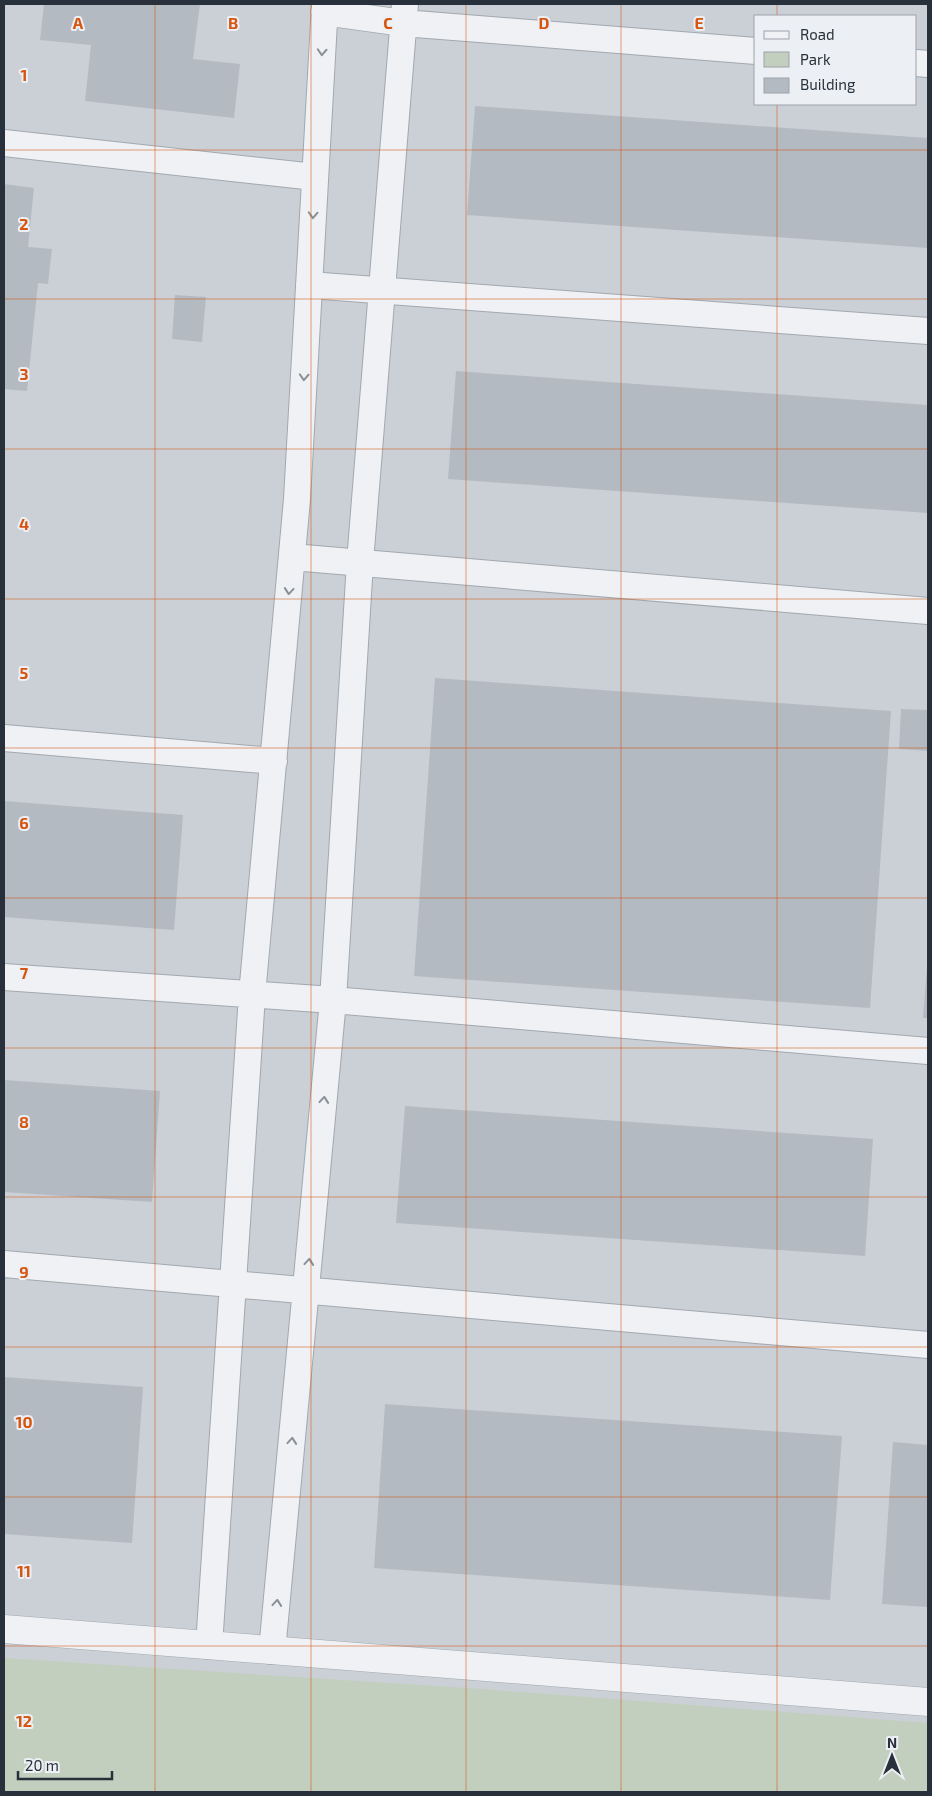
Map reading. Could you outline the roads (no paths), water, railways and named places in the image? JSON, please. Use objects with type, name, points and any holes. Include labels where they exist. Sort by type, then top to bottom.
[{"type":"street","points":[[210,1646],[252,995],[292,557],[325,8],[404,13],[754,51]]},
{"type":"street","points":[[272,1651],[333,1000],[360,562],[404,13]]},
{"type":"street","points":[[4,143],[315,177]]},
{"type":"street","points":[[309,285],[928,331]]},
{"type":"street","points":[[292,557],[928,611]]},
{"type":"street","points":[[4,738],[274,761]]},
{"type":"street","points":[[4,977],[333,1000],[928,1050]]},
{"type":"street","points":[[4,1264],[928,1345]]},
{"type":"street","points":[[4,1629],[928,1702]]}]
